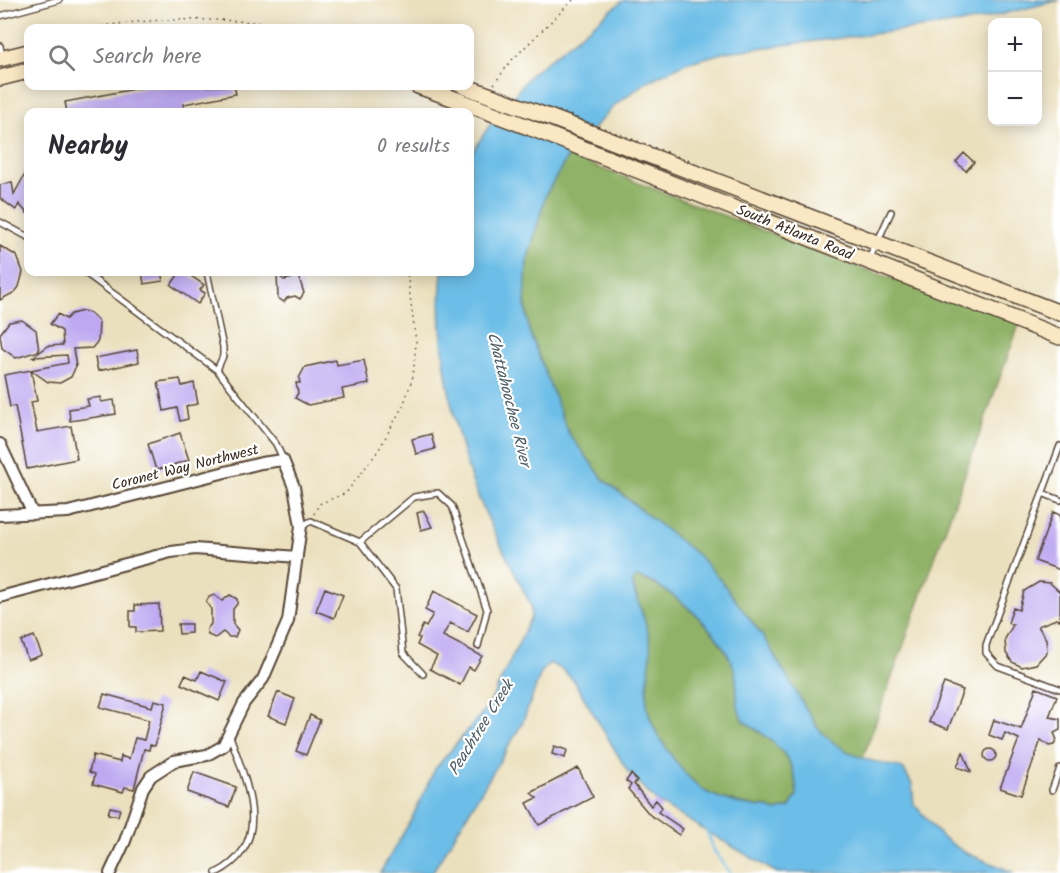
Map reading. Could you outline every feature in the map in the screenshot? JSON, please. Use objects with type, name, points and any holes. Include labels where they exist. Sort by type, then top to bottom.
[{"type":"main road","points":[[1,54],[24,52]]},
{"type":"main road","points":[[0,78],[24,72]]},
{"type":"main road","name":"South Atlanta Road","points":[[474,89],[552,114],[691,167],[877,243],[1060,313]]},
{"type":"main road","name":"South Atlanta Road","points":[[429,90],[1060,337]]},
{"type":"street","points":[[0,444],[33,514]]},
{"type":"street","name":"Coronet Way Northwest","points":[[0,515],[68,512],[261,463],[283,460]]},
{"type":"street","points":[[113,872],[143,788],[151,776],[174,761],[215,751],[223,746],[230,736],[244,703],[263,679],[288,621],[301,526],[294,487],[283,460]]},
{"type":"street","points":[[0,597],[171,552],[195,549],[297,557]]},
{"type":"lane","points":[[0,16],[59,0]]},
{"type":"lane","points":[[868,262],[891,212]]},
{"type":"lane","points":[[0,222],[24,235]]},
{"type":"lane","points":[[89,276],[217,370],[276,444],[283,460]]},
{"type":"lane","points":[[208,276],[223,347],[223,356],[217,370]]},
{"type":"lane","points":[[1060,446],[986,645],[986,653],[998,666],[1060,688]]},
{"type":"lane","points":[[360,542],[414,497],[438,493],[452,506],[487,610],[478,646]]},
{"type":"lane","points":[[1042,494],[1060,500]]},
{"type":"lane","points":[[301,526],[311,520],[360,542],[396,589],[403,653],[423,674]]},
{"type":"lane","points":[[216,873],[232,865],[243,855],[250,842],[252,831],[250,804],[230,736]]},
{"type":"lane","points":[[1052,790],[1060,768]]},
{"type":"path","points":[[490,90],[511,61],[573,0]]},
{"type":"path","points":[[120,24],[211,20],[282,24]]},
{"type":"path","points":[[491,85],[502,89]]},
{"type":"path","points":[[552,114],[691,167]]},
{"type":"path","points":[[311,520],[319,504],[346,493],[378,452],[404,404],[414,376],[416,342],[407,276]]},
{"type":"green space","points":[[568,156],[869,271],[1021,319],[862,760],[837,747],[817,727],[764,638],[701,558],[604,480],[569,434],[529,331],[524,289],[527,261],[537,221],[546,194]]},
{"type":"green space","points":[[636,577],[650,582],[679,600],[708,627],[719,641],[734,669],[738,707],[742,718],[776,745],[791,766],[797,796],[789,808],[775,811],[764,806],[762,808],[735,802],[708,793],[689,778],[661,740],[649,714],[647,703],[649,643],[647,627],[632,581]]},
{"type":"water","points":[[624,0],[1060,0],[970,22],[726,52],[686,63],[648,81],[614,106],[568,156],[546,194],[527,261],[525,303],[529,331],[569,434],[604,480],[701,558],[722,582],[764,638],[817,727],[826,737],[856,755],[878,763],[903,768],[912,784],[914,804],[941,836],[964,852],[1015,873],[777,873],[657,802],[628,772],[574,681],[563,670],[549,663],[541,673],[522,724],[432,873],[380,873],[411,820],[435,769],[489,705],[531,617],[531,606],[484,510],[471,478],[451,403],[443,349],[440,296],[442,276],[474,276],[474,150],[487,129],[531,74]],"holes":[[[636,577],[664,590],[694,613],[719,641],[734,669],[738,707],[742,718],[776,745],[788,759],[794,775],[797,796],[789,808],[775,811],[764,806],[761,808],[734,802],[708,793],[689,778],[661,740],[649,714],[647,688],[651,658],[650,643],[632,582]]]},
{"type":"building","points":[[130,90],[235,90],[236,94],[184,104],[184,108],[66,108],[65,102]]},
{"type":"building","points":[[964,153],[974,162],[966,171],[956,162]]},
{"type":"building","points":[[24,176],[24,210],[19,204],[16,210],[0,198],[0,185],[12,182],[14,194]]},
{"type":"building","points":[[0,246],[17,256],[23,272],[19,287],[15,292],[0,300]]},
{"type":"building","points":[[143,276],[162,276],[163,281],[144,284]]},
{"type":"building","points":[[177,276],[191,276],[204,285],[200,290],[205,293],[198,304],[171,285]]},
{"type":"building","points":[[277,276],[284,280],[298,276],[304,293],[300,299],[295,296],[287,298],[284,302],[278,298]]},
{"type":"building","points":[[83,311],[90,313],[99,322],[98,341],[92,348],[73,349],[76,366],[71,377],[60,383],[48,382],[31,370],[68,363],[67,355],[33,357],[48,346],[63,345],[62,331],[50,324],[58,314],[66,319],[71,314]]},
{"type":"building","points":[[22,320],[36,330],[39,351],[16,358],[2,348],[0,334],[9,322]]},
{"type":"building","points":[[137,350],[139,362],[98,371],[95,358]]},
{"type":"building","points":[[336,360],[337,365],[364,360],[369,384],[342,389],[344,398],[308,405],[295,398],[298,393],[296,383],[300,383],[299,378],[305,367]]},
{"type":"building","points":[[31,370],[37,401],[31,402],[37,432],[71,426],[77,459],[27,469],[15,406],[10,407],[4,375]]},
{"type":"building","points":[[180,379],[182,386],[194,383],[198,404],[186,406],[188,419],[180,421],[177,408],[164,411],[158,382]]},
{"type":"building","points":[[101,397],[101,402],[114,400],[116,414],[70,421],[69,409],[89,406],[87,399]]},
{"type":"building","points":[[180,433],[189,460],[156,470],[148,444]]},
{"type":"building","points":[[431,434],[435,449],[416,454],[412,439]]},
{"type":"building","points":[[424,511],[432,527],[421,530],[417,513]]},
{"type":"building","points":[[1053,512],[1060,515],[1060,570],[1035,561]]},
{"type":"building","points":[[1039,582],[1050,583],[1060,592],[1060,620],[1056,619],[1038,626],[1046,639],[1047,652],[1036,664],[1022,667],[1012,662],[1006,653],[1005,639],[1013,625],[1008,623],[1013,608],[1019,610],[1024,591]]},
{"type":"building","points":[[325,588],[343,595],[334,618],[316,611]]},
{"type":"building","points":[[434,591],[477,614],[468,632],[450,623],[443,636],[482,656],[474,670],[469,667],[460,685],[430,669],[437,656],[417,645],[420,638],[417,637],[423,625],[426,627],[433,614],[425,610]]},
{"type":"building","points":[[214,595],[222,601],[230,595],[237,599],[237,604],[233,609],[233,624],[238,630],[235,637],[229,637],[223,632],[215,638],[208,635],[211,609],[206,602]]},
{"type":"building","points":[[159,604],[160,631],[136,632],[136,627],[130,627],[130,611],[135,611],[135,605]]},
{"type":"building","points":[[178,624],[191,624],[191,633],[179,634]]},
{"type":"building","points":[[34,636],[42,655],[28,660],[21,641]]},
{"type":"building","points":[[201,671],[227,682],[219,701],[181,684],[185,675],[197,680]]},
{"type":"building","points":[[944,683],[963,690],[948,729],[929,722]]},
{"type":"building","points":[[1036,688],[1057,696],[1049,717],[1060,719],[1060,730],[1054,733],[1057,740],[1054,745],[1049,746],[1041,740],[1021,795],[1000,788],[1019,739],[1005,733],[1002,740],[989,735],[994,720],[1021,729]]},
{"type":"building","points":[[278,692],[295,699],[286,723],[268,716]]},
{"type":"building","points":[[104,694],[152,707],[154,700],[166,703],[155,746],[150,745],[149,750],[144,749],[134,789],[125,787],[123,792],[93,784],[95,774],[89,772],[93,755],[120,762],[121,756],[129,759],[135,738],[144,740],[149,720],[100,707]]},
{"type":"building","points":[[310,715],[320,720],[306,755],[296,751]]},
{"type":"building","points":[[554,746],[567,750],[565,758],[552,754]]},
{"type":"building","points":[[990,749],[996,755],[990,761],[984,755]]},
{"type":"building","points":[[963,752],[971,772],[957,767]]},
{"type":"building","points":[[578,768],[593,797],[539,825],[527,803],[537,798],[531,793]]},
{"type":"building","points":[[194,772],[236,787],[229,807],[187,792]]},
{"type":"building","points":[[631,774],[637,780],[634,784],[651,806],[656,800],[662,807],[658,812],[683,829],[679,835],[650,815],[628,789],[631,785],[626,781]]},
{"type":"building","points":[[110,807],[120,809],[118,816],[108,814]]},
{"type":"waterway","points":[[707,830],[713,849],[730,873]]},
{"type":"water label","name":"Chattahoochee River","points":[[510,399]]},
{"type":"water label","name":"Peachtree Creek","points":[[480,727]]}]
